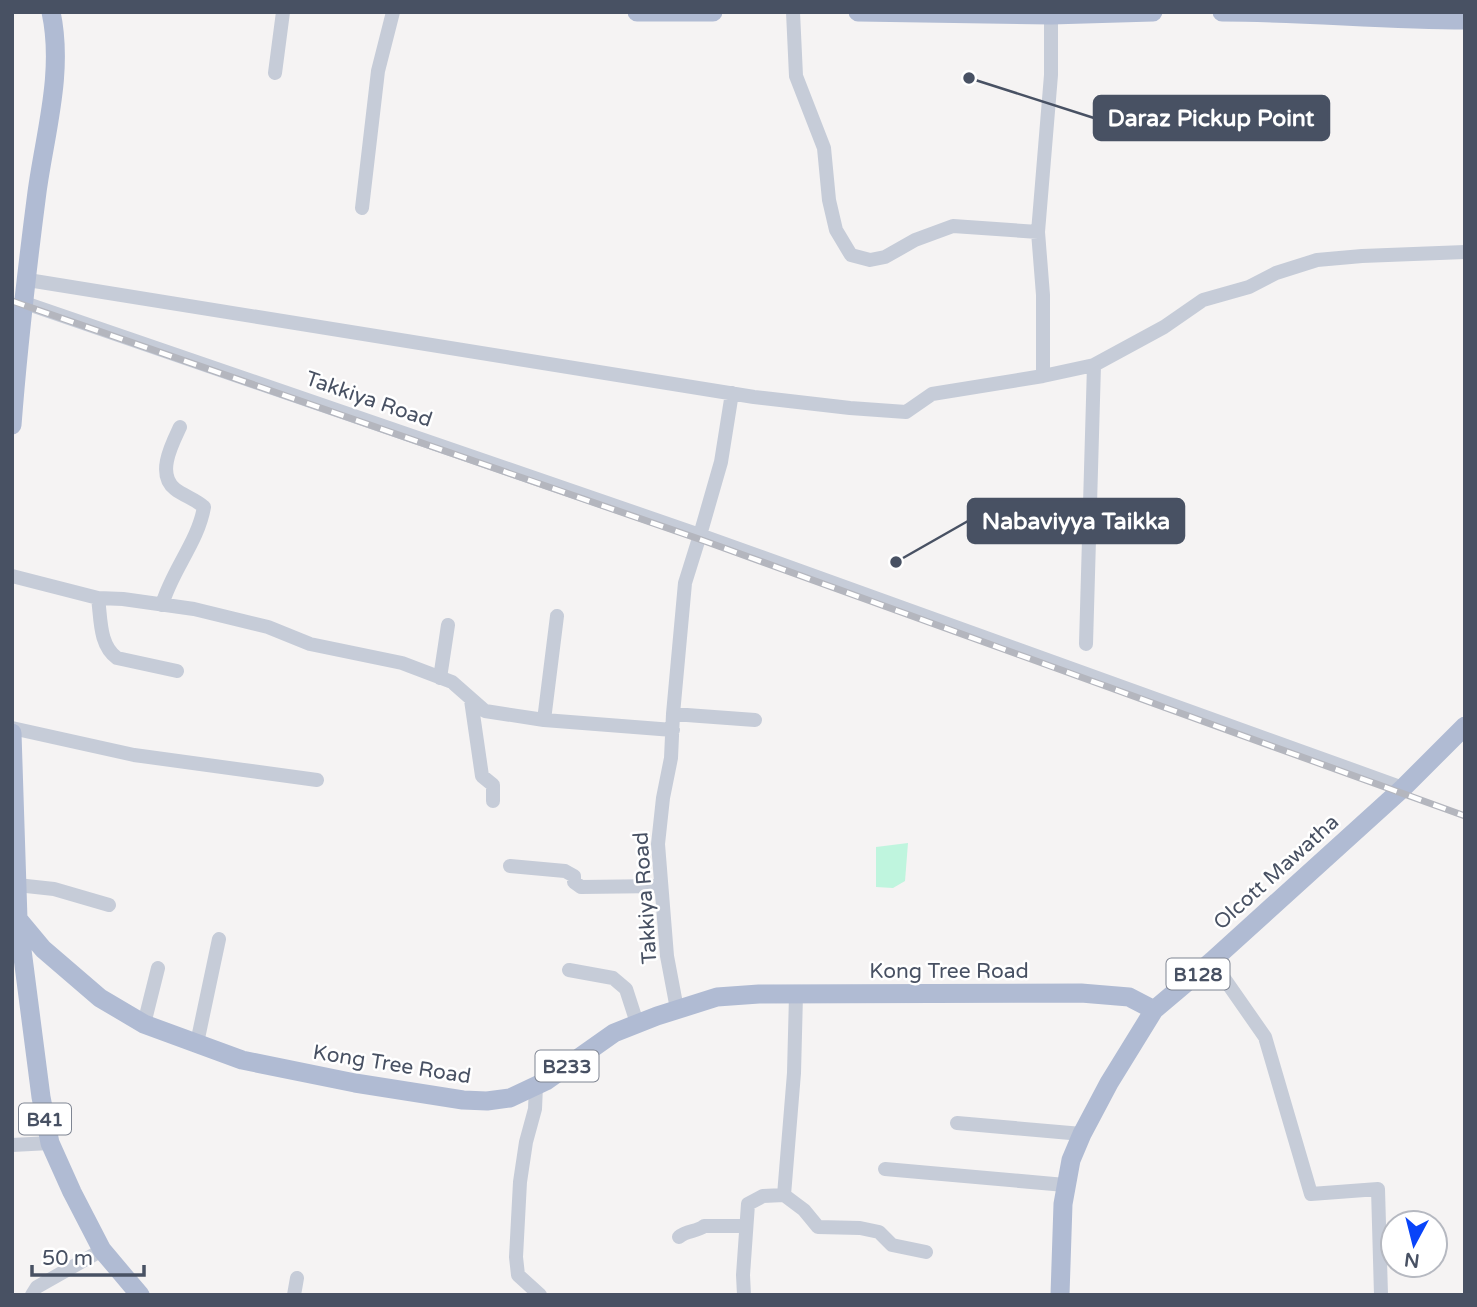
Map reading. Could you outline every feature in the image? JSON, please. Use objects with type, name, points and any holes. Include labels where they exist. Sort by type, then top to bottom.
[{"type":"main road","points":[[12,425],[37,192],[54,80],[56,58],[51,12]]},
{"type":"main road","points":[[638,12],[713,12]]},
{"type":"main road","points":[[858,12],[1051,15],[1153,12]]},
{"type":"main road","points":[[1222,12],[1296,12],[1465,20]]},
{"type":"main road","name":"Olcott Mawatha","points":[[1060,1295],[1065,1185],[1082,1134],[1109,1083],[1154,1010],[1403,788],[1465,726]]},
{"type":"main road","name":"B41","points":[[12,731],[17,885],[15,917],[50,1143],[102,1250],[140,1295]]},
{"type":"main road","name":"Kong Tree Road","points":[[15,917],[43,949],[100,998],[144,1024],[242,1060],[285,1070],[463,1100],[510,1098],[536,1086],[614,1033],[717,997],[759,994],[1081,993],[1129,997],[1154,1010]]},
{"type":"street","points":[[275,73],[283,12]]},
{"type":"street","points":[[362,208],[378,71],[393,12]]},
{"type":"street","points":[[793,12],[796,76],[824,148],[829,200],[836,230],[851,255],[870,260],[885,257],[915,240],[953,226],[1038,232]]},
{"type":"street","points":[[1043,376],[1043,295],[1038,232],[1052,75],[1051,15]]},
{"type":"street","points":[[28,280],[732,393],[850,408],[906,412],[932,394],[1094,365],[1154,332],[1203,300],[1249,287],[1276,273],[1317,260],[1465,252]]},
{"type":"street","name":"Takkiya Road","points":[[25,303],[700,535]]},
{"type":"street","points":[[1086,644],[1094,365]]},
{"type":"street","name":"Takkiya Road","points":[[677,1009],[667,956],[658,844],[673,730],[685,583],[721,462],[732,393]]},
{"type":"street","points":[[162,604],[168,584],[197,532],[204,507],[174,488],[168,481],[166,470],[170,450],[180,427]]},
{"type":"street","points":[[700,535],[1403,788]]},
{"type":"street","points":[[12,576],[48,583],[98,598],[194,609],[268,627],[310,644],[401,663],[452,682],[485,711],[544,720],[673,730]]},
{"type":"street","points":[[98,598],[104,642],[109,652],[117,658],[177,671]]},
{"type":"street","points":[[544,720],[557,616]]},
{"type":"street","points":[[440,678],[448,625]]},
{"type":"street","points":[[471,701],[482,776],[493,785],[493,801]]},
{"type":"street","points":[[673,714],[755,720]]},
{"type":"street","points":[[12,731],[145,757],[317,780]]},
{"type":"street","points":[[510,866],[565,871],[574,876],[575,882],[581,887],[661,886]]},
{"type":"street","points":[[17,885],[54,889],[109,905]]},
{"type":"street","points":[[197,1043],[219,939]]},
{"type":"street","points":[[1212,961],[1265,1037],[1311,1194],[1378,1189],[1381,1295]]},
{"type":"street","points":[[144,1024],[158,968]]},
{"type":"street","points":[[569,970],[613,978],[626,989],[637,1023]]},
{"type":"street","points":[[784,1195],[794,1073],[796,995]]},
{"type":"street","points":[[536,1086],[535,1109],[526,1142],[520,1182],[516,1257],[517,1275],[540,1295]]},
{"type":"street","points":[[957,1123],[1082,1134]]},
{"type":"street","points":[[12,1145],[50,1143]]},
{"type":"street","points":[[885,1169],[1065,1185]]},
{"type":"street","points":[[744,1295],[748,1204],[763,1196],[784,1195],[804,1210],[818,1227],[860,1228],[879,1232],[892,1245],[926,1252]]},
{"type":"street","points":[[680,1237],[686,1231],[704,1226],[746,1226]]},
{"type":"street","points":[[32,1295],[37,1287],[102,1250]]},
{"type":"street","points":[[294,1295],[297,1278]]},
{"type":"green space","points":[[908,843],[905,881],[893,888],[876,887],[876,847]]},
{"type":"railway","points":[[12,301],[699,539],[1465,816]]},
{"type":"place","name":"Daraz Pickup Point","points":[[969,78]]},
{"type":"place","name":"Nabaviyya Taikka","points":[[896,562]]}]
